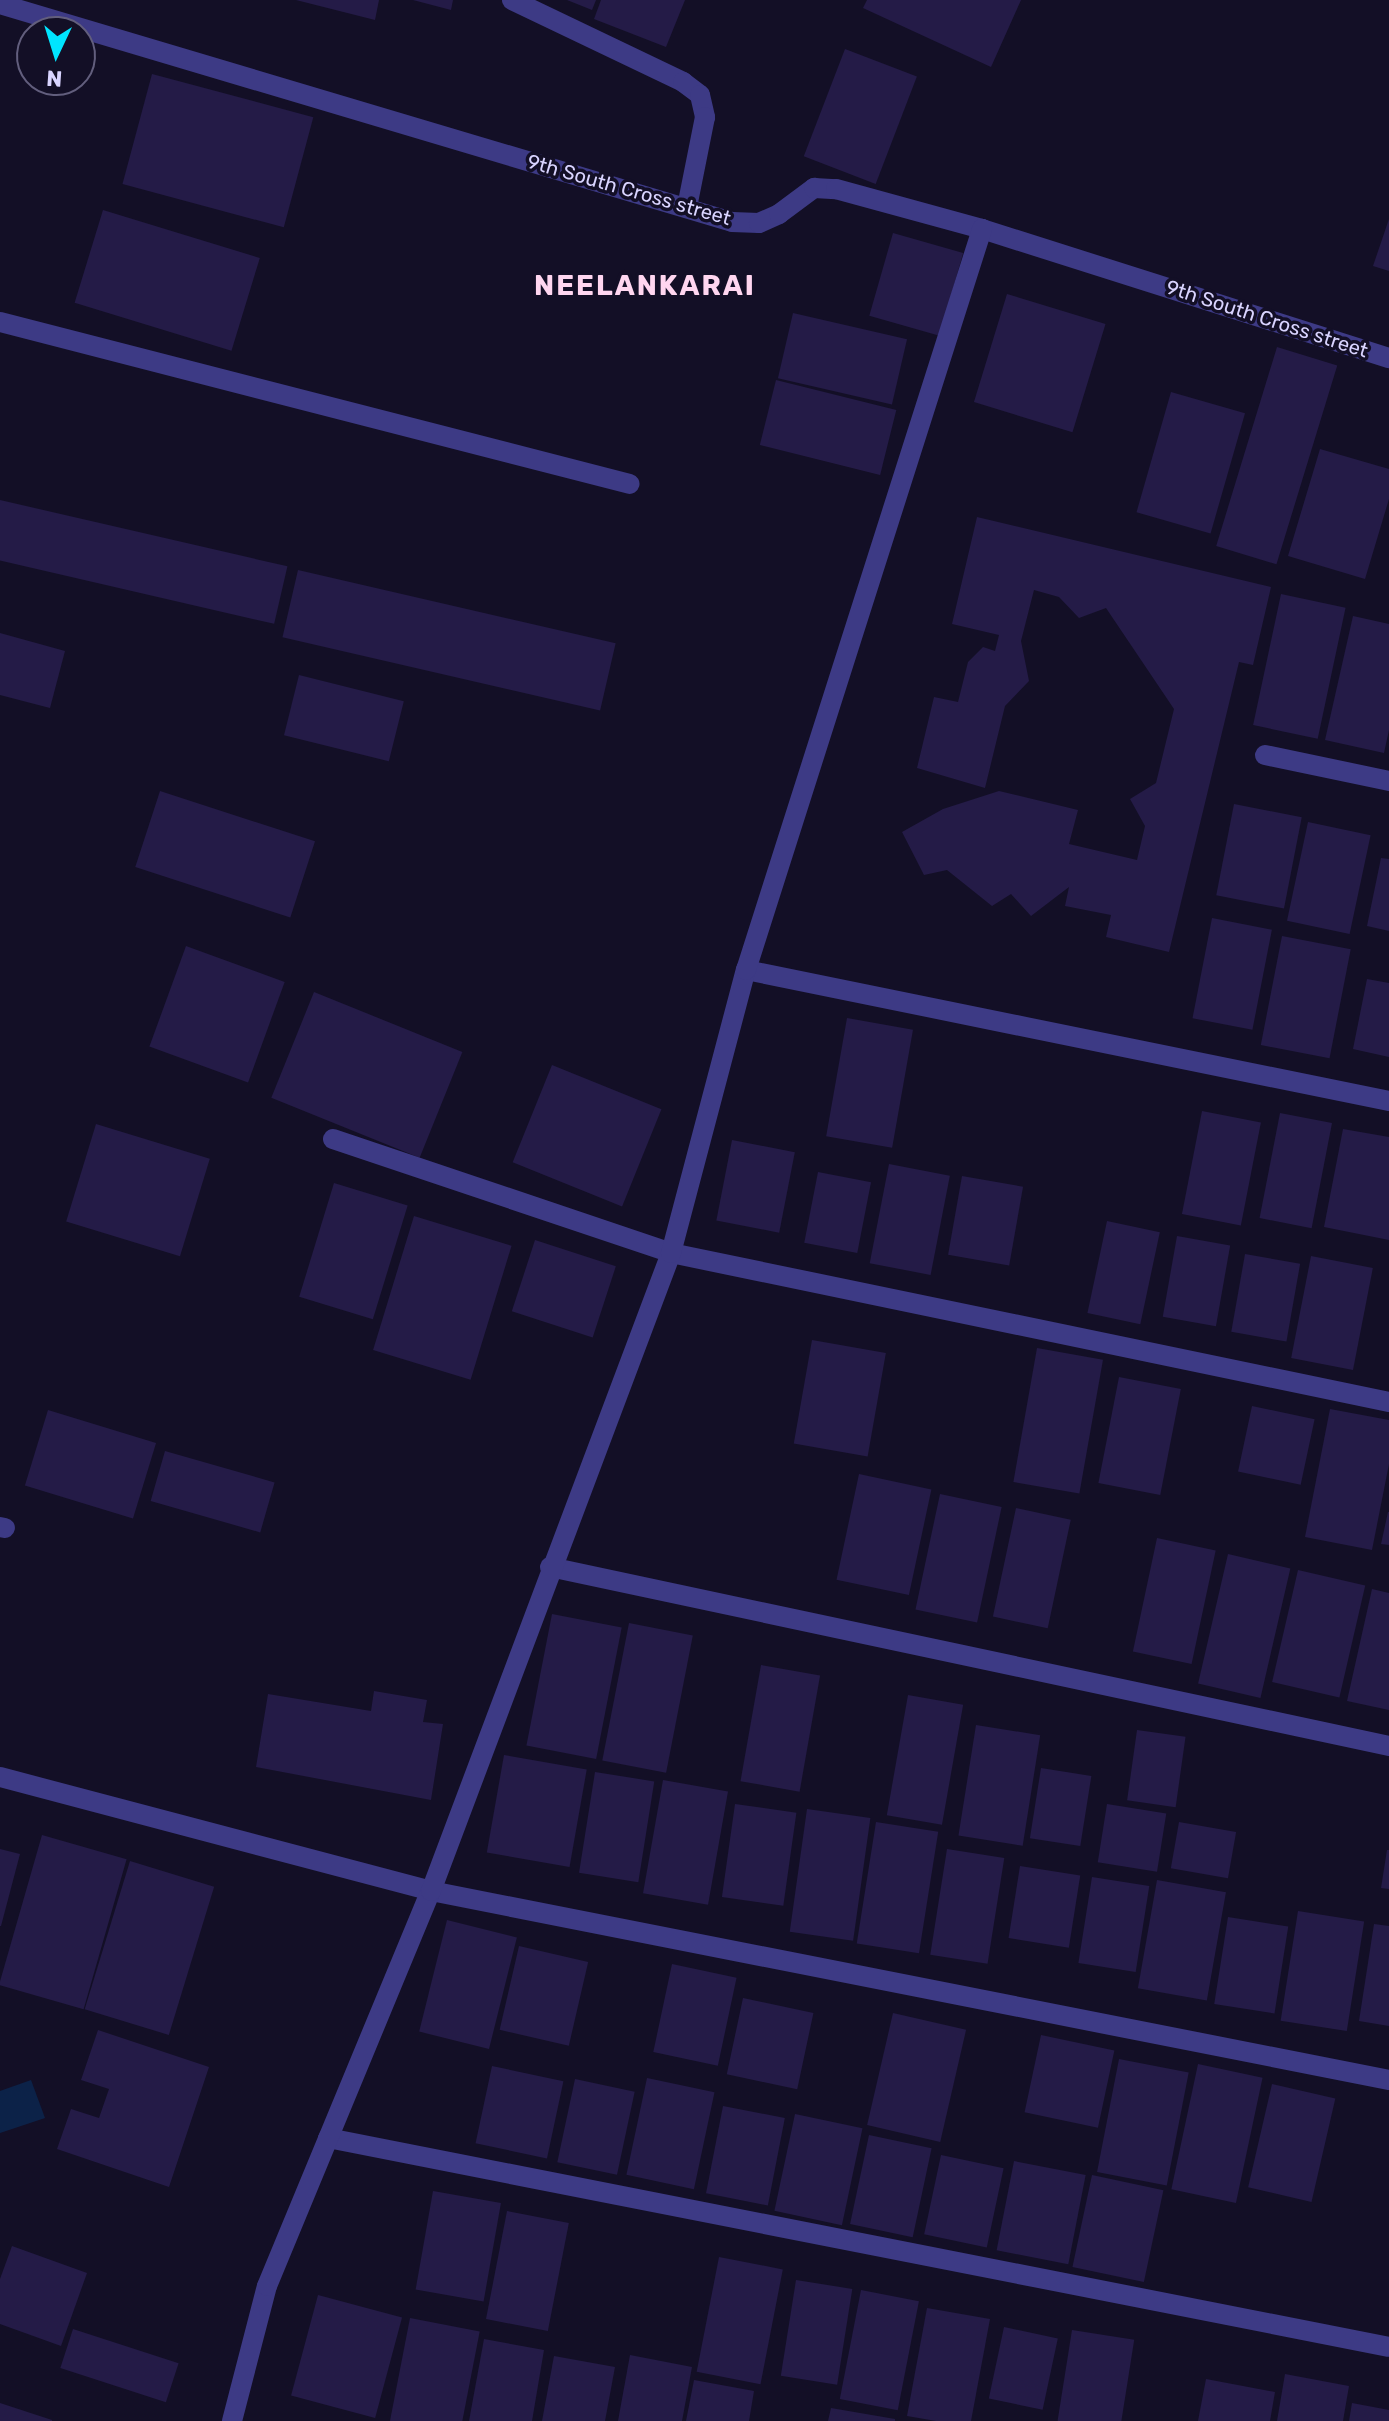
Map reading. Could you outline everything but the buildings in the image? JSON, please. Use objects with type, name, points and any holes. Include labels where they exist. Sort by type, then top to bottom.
[{"type":"street","points":[[512,0],[683,82],[700,95],[705,117],[687,207]]},
{"type":"street","name":"9th South Cross street","points":[[0,4],[732,222],[759,223],[779,214],[814,188],[836,189],[982,229],[1389,358]]},
{"type":"street","points":[[237,2420],[267,2286],[431,1891],[550,1567],[671,1253],[746,970],[982,229]]},
{"type":"street","points":[[0,322],[630,484]]},
{"type":"street","points":[[1265,755],[1389,781]]},
{"type":"street","points":[[746,970],[1389,1101]]},
{"type":"street","points":[[333,1139],[671,1253],[1389,1402]]},
{"type":"street","points":[[550,1567],[1389,1746]]},
{"type":"street","points":[[0,1777],[431,1891],[1389,2080]]},
{"type":"street","points":[[328,2138],[1389,2347]]},
{"type":"water","points":[[31,2080],[45,2118],[0,2133],[0,2091]]},
{"type":"district","name":"NEELANKARAI","points":[[645,286]]}]
